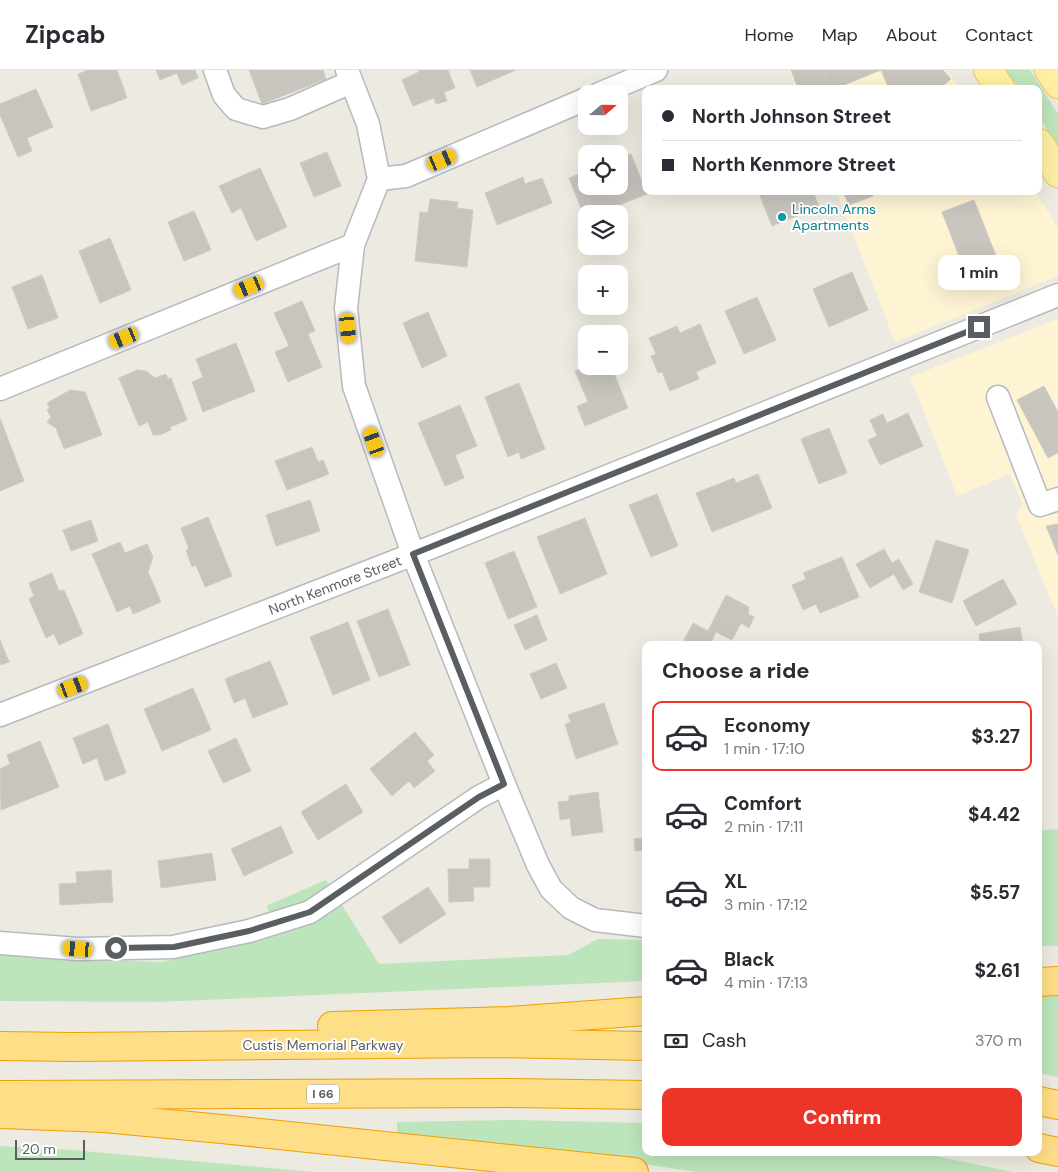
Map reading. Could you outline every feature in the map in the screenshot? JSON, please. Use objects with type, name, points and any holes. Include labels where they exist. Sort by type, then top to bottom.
[{"type":"highway","points":[[1042,982],[1058,980]]},
{"type":"highway","points":[[202,1046],[324,1026],[510,1021],[642,1011]]},
{"type":"highway","name":"Custis Memorial Parkway","points":[[0,1046],[72,1048],[534,1043],[642,1046]]},
{"type":"highway","name":"I 66","points":[[0,1095],[501,1093],[642,1095]]},
{"type":"highway","points":[[1042,1102],[1058,1105]]},
{"type":"highway","points":[[0,1114],[104,1118],[634,1172]]},
{"type":"highway","points":[[1042,1149],[1058,1152]]},
{"type":"main road","points":[[988,70],[998,85]]},
{"type":"main road","points":[[1049,70],[1058,84]]},
{"type":"main road","points":[[1042,148],[1058,173]]},
{"type":"street","points":[[620,85],[656,70]]},
{"type":"street","points":[[217,74],[224,95],[236,109],[263,116],[290,109],[349,76],[368,124],[379,179],[352,245],[346,308],[354,386],[413,554],[538,865],[552,889],[571,908],[595,920],[642,926]]},
{"type":"street","points":[[379,179],[406,176],[578,102]]},
{"type":"street","points":[[0,389],[352,245]]},
{"type":"street","name":"North Kenmore Street","points":[[0,715],[413,554],[1058,295]]},
{"type":"street","points":[[998,397],[1040,505],[1058,498]]},
{"type":"street","points":[[0,943],[78,949],[174,947],[249,931],[310,912],[479,797],[504,784]]},
{"type":"shaded area","points":[[789,70],[946,70],[957,85],[795,85]]},
{"type":"shaded area","points":[[838,195],[1037,195],[1058,228],[1058,276],[895,342]]},
{"type":"shaded area","points":[[1058,319],[1058,617],[1016,515],[1023,505],[1010,474],[957,496],[910,377]]},
{"type":"green space","points":[[1005,70],[1030,70],[1040,85],[1017,85]]},
{"type":"green space","points":[[1042,89],[1058,114],[1058,146],[1042,122]]},
{"type":"green space","points":[[1058,829],[1058,946],[1042,946],[1042,831]]},
{"type":"green space","points":[[326,880],[379,964],[568,955],[598,939],[642,940],[642,981],[158,1002],[0,1001],[0,953],[71,959],[162,962],[282,934],[266,906]]},
{"type":"green space","points":[[1058,996],[1058,1077],[1042,1074],[1042,997]]},
{"type":"green space","points":[[515,1120],[642,1123],[642,1156],[935,1156],[1013,1172],[697,1172],[528,1147],[397,1134],[397,1122]]},
{"type":"green space","points":[[0,1146],[72,1150],[313,1172],[0,1172]]},
{"type":"building","points":[[88,70],[117,70],[127,98],[91,111],[78,74]]},
{"type":"building","points":[[156,70],[195,70],[198,78],[182,85],[177,73],[160,80]]},
{"type":"building","points":[[249,70],[323,70],[326,79],[262,104]]},
{"type":"building","points":[[418,70],[448,70],[455,88],[444,92],[447,101],[436,104],[434,98],[413,106],[402,80],[419,72]]},
{"type":"building","points":[[470,70],[516,70],[477,87]]},
{"type":"building","points":[[791,70],[824,70],[830,85],[797,85]]},
{"type":"building","points":[[824,70],[881,70],[844,85],[830,85]]},
{"type":"building","points":[[881,70],[943,70],[951,79],[944,85],[887,85]]},
{"type":"building","points":[[36,89],[53,127],[27,138],[32,151],[18,157],[0,115],[0,104]]},
{"type":"building","points":[[327,152],[341,186],[314,197],[300,163]]},
{"type":"building","points":[[631,154],[642,182],[642,195],[644,195],[619,205],[580,205],[569,178],[578,174],[578,195],[628,195],[628,155]]},
{"type":"building","points":[[260,168],[287,227],[256,241],[241,208],[232,213],[219,186]]},
{"type":"building","points":[[523,177],[525,184],[542,178],[552,203],[497,225],[485,193]]},
{"type":"building","name":"Lincoln Arms Apartments","points":[[760,195],[814,195],[819,207],[772,226]]},
{"type":"building","points":[[845,195],[873,195],[873,196],[849,205]]},
{"type":"building","points":[[430,199],[458,202],[457,208],[473,210],[467,267],[415,261],[420,212],[428,213]]},
{"type":"building","points":[[974,200],[1002,271],[970,284],[942,212]]},
{"type":"building","points":[[194,211],[211,250],[184,261],[168,222]]},
{"type":"building","points":[[110,238],[131,290],[100,303],[79,251]]},
{"type":"building","points":[[852,272],[868,310],[829,327],[813,289]]},
{"type":"building","points":[[42,275],[58,318],[28,329],[12,287]]},
{"type":"building","points":[[757,297],[776,340],[744,354],[725,311]]},
{"type":"building","points":[[302,301],[315,331],[308,334],[322,367],[288,382],[275,352],[289,346],[274,313]]},
{"type":"building","points":[[428,312],[447,356],[422,368],[403,323]]},
{"type":"building","points":[[700,324],[716,363],[696,372],[699,379],[670,391],[662,372],[658,373],[651,356],[656,354],[649,338],[677,326],[680,333]]},
{"type":"building","points":[[236,343],[255,391],[203,412],[192,382],[203,377],[196,359]]},
{"type":"building","points":[[137,370],[146,371],[155,378],[166,374],[168,379],[171,378],[187,420],[170,427],[171,430],[159,435],[153,435],[148,422],[139,426],[119,378]]},
{"type":"building","points":[[578,370],[578,375],[615,375],[628,408],[585,426],[577,406],[588,402],[575,371]]},
{"type":"building","points":[[519,383],[545,449],[521,459],[519,452],[508,457],[485,397]]},
{"type":"building","points":[[1044,386],[1058,412],[1058,453],[1048,458],[1017,400]]},
{"type":"building","points":[[70,390],[85,392],[102,435],[64,449],[56,428],[47,422],[51,417],[47,410],[50,408],[47,403]]},
{"type":"building","points":[[460,405],[477,446],[455,455],[464,478],[445,486],[418,423]]},
{"type":"building","points":[[908,413],[923,446],[880,465],[868,440],[877,436],[870,420],[883,414],[887,423]]},
{"type":"building","points":[[0,418],[24,481],[0,491]]},
{"type":"building","points":[[829,428],[847,473],[819,484],[801,439]]},
{"type":"building","points":[[312,447],[318,462],[323,460],[329,474],[287,490],[275,461]]},
{"type":"building","points":[[758,474],[772,508],[712,532],[696,493],[734,478],[736,483]]},
{"type":"building","points":[[657,494],[678,546],[651,557],[629,505]]},
{"type":"building","points":[[310,500],[320,531],[276,546],[266,515]]},
{"type":"building","points":[[208,517],[232,576],[205,587],[196,565],[192,567],[186,550],[189,549],[181,528]]},
{"type":"building","points":[[585,518],[607,574],[560,594],[537,537]]},
{"type":"building","points":[[91,520],[98,541],[71,551],[63,530]]},
{"type":"building","points":[[1058,524],[1058,555],[1046,526]]},
{"type":"building","points":[[936,540],[969,550],[952,603],[919,592]]},
{"type":"building","points":[[120,542],[125,553],[147,544],[153,557],[148,572],[161,602],[133,614],[130,606],[117,612],[92,554]]},
{"type":"building","points":[[884,549],[892,563],[899,559],[913,584],[903,590],[894,574],[870,588],[856,564]]},
{"type":"building","points":[[514,551],[537,607],[508,619],[485,563]]},
{"type":"building","points":[[842,557],[859,597],[820,613],[816,604],[803,610],[792,585],[806,579],[803,573]]},
{"type":"building","points":[[52,573],[59,591],[64,590],[83,634],[59,645],[54,634],[46,638],[29,599],[34,596],[29,583]]},
{"type":"building","points":[[1003,579],[1017,604],[976,626],[963,601]]},
{"type":"building","points":[[726,595],[749,607],[748,614],[754,617],[749,628],[741,623],[732,640],[716,632],[712,641],[684,640],[693,623],[708,631]]},
{"type":"building","points":[[388,609],[410,665],[379,677],[357,621]]},
{"type":"building","points":[[537,615],[547,640],[525,650],[514,625]]},
{"type":"building","points":[[348,622],[370,680],[333,695],[310,637]]},
{"type":"building","points":[[1020,627],[1022,641],[980,641],[979,634]]},
{"type":"building","points":[[0,640],[9,662],[0,665]]},
{"type":"building","points":[[270,661],[288,704],[253,718],[245,698],[234,703],[225,679]]},
{"type":"building","points":[[556,663],[567,688],[541,699],[530,674]]},
{"type":"building","points":[[193,688],[211,730],[162,751],[144,709]]},
{"type":"building","points":[[604,703],[618,744],[576,759],[565,724],[571,722],[568,715]]},
{"type":"building","points":[[108,724],[126,773],[105,781],[97,758],[83,764],[73,738]]},
{"type":"building","points":[[415,732],[434,755],[427,761],[435,771],[414,788],[409,781],[392,796],[370,769]]},
{"type":"building","points":[[236,738],[251,771],[223,783],[208,751]]},
{"type":"building","points":[[40,741],[59,787],[1,810],[0,769],[10,764],[7,755]]},
{"type":"building","points":[[346,784],[363,812],[318,840],[301,812]]},
{"type":"building","points":[[598,792],[603,832],[572,836],[570,818],[560,820],[558,802],[569,801],[569,796]]},
{"type":"building","points":[[281,826],[293,853],[244,876],[231,849]]},
{"type":"building","points":[[642,838],[642,850],[635,851],[634,839]]},
{"type":"building","points":[[212,853],[216,880],[161,888],[158,861]]},
{"type":"building","points":[[469,859],[490,859],[490,887],[473,887],[474,901],[449,902],[448,869],[469,869]]},
{"type":"building","points":[[111,870],[113,902],[60,905],[59,884],[77,883],[76,872]]},
{"type":"building","points":[[428,887],[446,914],[400,944],[382,917]]},
{"type":"place","name":"Lincoln Arms Apartments","points":[[782,217]]},
{"type":"route","points":[[116,948],[174,947],[249,931],[310,912],[479,797],[504,784],[413,554],[979,327]]}]
